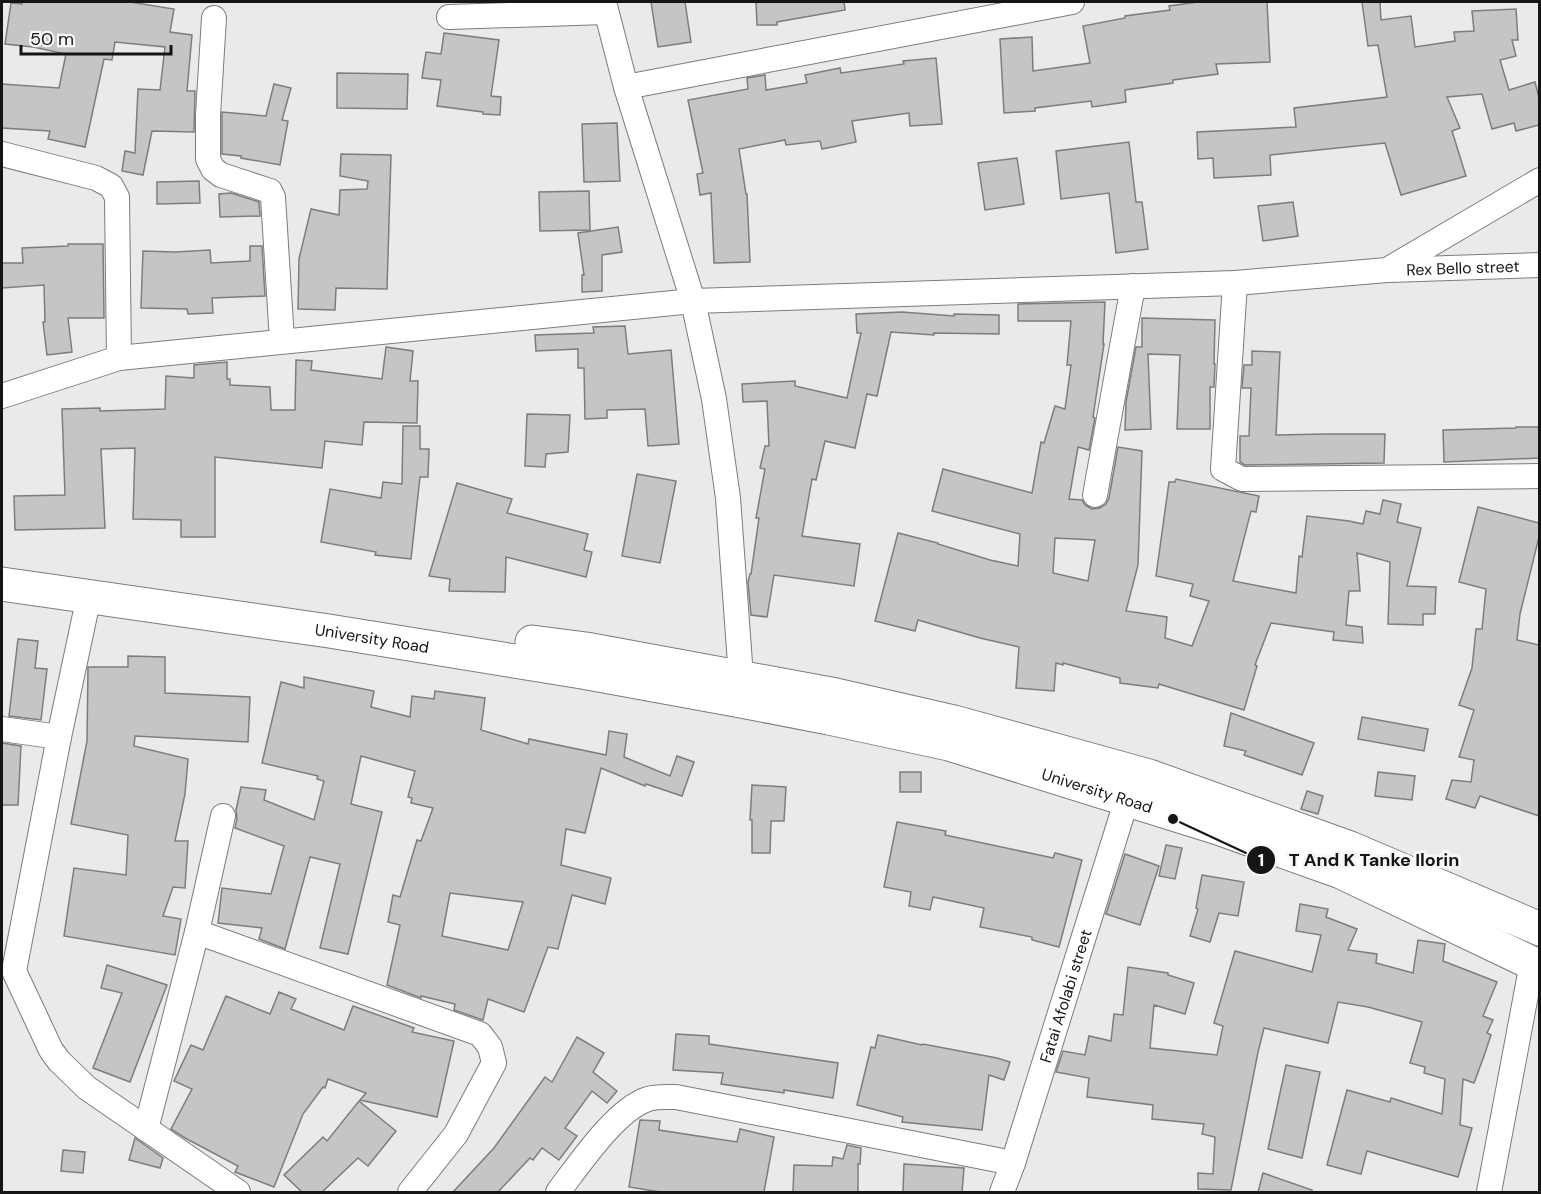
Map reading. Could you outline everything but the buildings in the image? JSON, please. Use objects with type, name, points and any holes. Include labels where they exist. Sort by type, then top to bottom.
[{"type":"main road","name":"University Road","points":[[2,563],[586,649],[741,689],[829,718],[948,744],[1218,828],[1341,872],[1536,965]]},
{"type":"main road","name":"University Road","points":[[2,584],[329,631],[582,672],[741,689],[836,695],[954,722],[1149,777],[1350,848],[1539,928]]},
{"type":"street","points":[[626,87],[1072,2]]},
{"type":"street","points":[[449,17],[605,7],[626,87],[693,301],[714,399],[728,498],[741,689]]},
{"type":"street","points":[[214,18],[208,115],[208,159],[213,169],[221,175],[270,191],[273,197],[282,341]]},
{"type":"street","points":[[2,154],[96,178],[111,186],[117,197],[119,358]]},
{"type":"street","points":[[1387,270],[1539,180]]},
{"type":"street","name":"Rex Bello street","points":[[2,396],[119,358],[693,301],[1235,283],[1387,270],[1539,265]]},
{"type":"street","points":[[1235,283],[1223,469],[1242,479],[1539,476]]},
{"type":"street","points":[[1095,495],[1133,286]]},
{"type":"street","points":[[89,597],[8,974],[51,1050],[87,1088],[238,1192]]},
{"type":"street","points":[[2,729],[58,737]]},
{"type":"street","name":"Fatai Afolabi street","points":[[1002,1192],[1127,800]]},
{"type":"street","points":[[146,1129],[197,932],[223,816]]},
{"type":"street","points":[[197,932],[480,1034],[490,1047],[494,1063],[456,1134],[410,1192]]},
{"type":"street","points":[[1489,1192],[1536,965]]},
{"type":"street","points":[[558,1192],[600,1137],[627,1110],[648,1098],[676,1097],[1013,1163]]},
{"type":"place","name":"T And K Tanke Ilorin","points":[[1173,819]]}]
